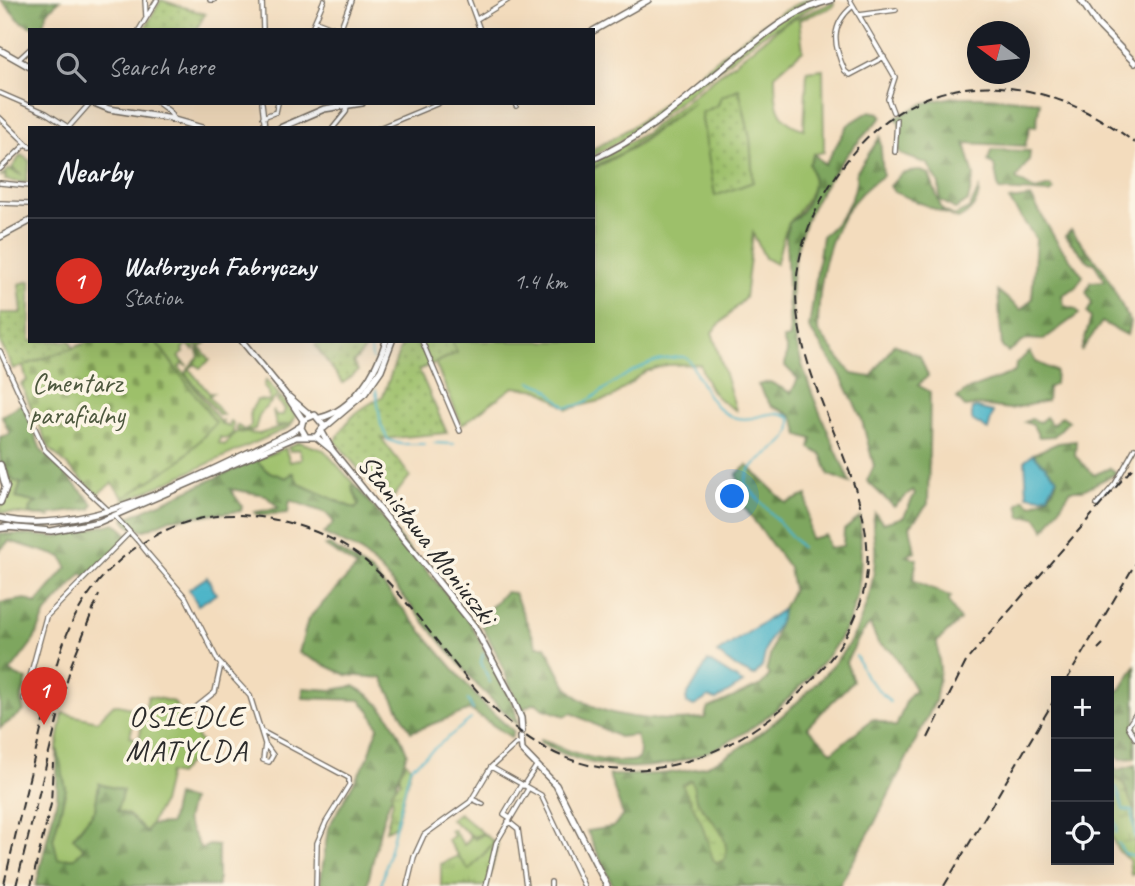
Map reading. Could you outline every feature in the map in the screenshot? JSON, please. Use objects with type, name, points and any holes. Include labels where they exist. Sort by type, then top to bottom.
[{"type":"main road","points":[[595,29],[648,0]]},
{"type":"main road","points":[[595,158],[634,138],[774,27],[810,6],[831,0]]},
{"type":"main road","points":[[1081,0],[1097,24],[1135,63]]},
{"type":"main road","points":[[0,50],[28,65]]},
{"type":"main road","points":[[98,105],[178,124]]},
{"type":"main road","points":[[284,126],[313,112],[347,105]]},
{"type":"main road","points":[[0,237],[28,223]]},
{"type":"main road","points":[[244,343],[287,396],[302,423],[305,435]]},
{"type":"main road","points":[[287,396],[310,415],[320,418],[342,407],[363,386],[375,368],[385,343]]},
{"type":"main road","points":[[0,526],[51,531],[81,527],[115,516],[305,435],[316,437],[365,393],[381,370],[391,343]]},
{"type":"main road","points":[[0,518],[48,522],[93,516],[276,440],[310,415]]},
{"type":"main road","points":[[320,418],[323,430]]},
{"type":"main road","name":"Stanisława Moniuszki","points":[[323,430],[332,450]]},
{"type":"main road","name":"Stanisława Moniuszki","points":[[316,437],[332,450],[474,626],[517,708],[522,750],[556,785],[607,886]]},
{"type":"main road","points":[[0,465],[6,487],[0,502]]},
{"type":"street","points":[[145,0],[146,18]]},
{"type":"street","points":[[140,28],[157,0]]},
{"type":"street","points":[[262,0],[263,28]]},
{"type":"street","points":[[312,28],[324,0]]},
{"type":"street","points":[[341,28],[351,0]]},
{"type":"street","points":[[469,0],[479,28]]},
{"type":"street","points":[[477,19],[508,0]]},
{"type":"street","points":[[850,0],[895,77],[888,99],[893,112]]},
{"type":"street","points":[[853,6],[840,18],[834,35],[845,71],[850,75],[857,73],[884,57]]},
{"type":"street","points":[[859,15],[896,10]]},
{"type":"street","points":[[316,20],[335,28]]},
{"type":"street","points":[[18,60],[28,51]]},
{"type":"street","points":[[0,93],[46,113],[66,126]]},
{"type":"street","points":[[69,126],[90,105]]},
{"type":"street","points":[[161,105],[178,124]]},
{"type":"street","points":[[262,105],[265,126]]},
{"type":"street","points":[[263,117],[276,112],[278,105]]},
{"type":"street","points":[[346,112],[347,105]]},
{"type":"street","points":[[335,126],[355,105]]},
{"type":"street","points":[[384,126],[434,105]]},
{"type":"street","points":[[0,118],[28,144]]},
{"type":"street","points":[[895,152],[897,120]]},
{"type":"street","points":[[0,169],[25,144],[28,145]]},
{"type":"street","points":[[0,183],[28,186]]},
{"type":"street","points":[[0,203],[28,204]]},
{"type":"street","points":[[423,343],[460,431]]},
{"type":"street","points":[[0,351],[45,450],[127,528],[186,598],[221,664],[250,696],[265,744],[273,755],[269,762],[262,760],[265,744]]},
{"type":"street","points":[[1097,505],[1115,484],[1135,448]]},
{"type":"street","points":[[93,516],[100,506],[98,502]]},
{"type":"street","points":[[24,699],[40,635],[51,610],[127,528]]},
{"type":"street","points":[[186,716],[215,692],[221,664]]},
{"type":"street","points":[[1135,715],[1128,726],[1135,738]]},
{"type":"street","points":[[261,731],[349,778],[349,785],[326,822],[317,844],[316,886]]},
{"type":"street","points":[[407,886],[414,858],[424,835],[472,799],[491,768],[521,737]]},
{"type":"street","points":[[526,886],[518,829],[504,814],[537,765]]},
{"type":"street","points":[[491,768],[541,795],[584,886]]},
{"type":"street","points":[[486,886],[496,843],[519,804],[524,786]]},
{"type":"street","points":[[472,799],[483,804]]},
{"type":"street","points":[[512,800],[519,804]]},
{"type":"green space","points":[[0,0],[60,0],[48,11],[41,28],[21,21]]},
{"type":"green space","points":[[161,0],[205,14],[197,28],[145,28]]},
{"type":"green space","points":[[805,0],[824,0],[758,38],[656,120],[595,155],[595,148],[648,115],[776,15]]},
{"type":"green space","points":[[834,2],[833,7],[799,20],[803,50],[775,75],[775,93],[782,115],[794,126],[804,129],[807,71],[823,69],[824,152],[814,154],[811,191],[788,226],[776,264],[765,258],[753,233],[745,298],[712,332],[736,410],[712,392],[700,364],[667,365],[646,371],[611,398],[568,409],[540,390],[513,387],[462,425],[435,363],[456,353],[453,343],[595,343],[595,168],[636,146],[694,102],[622,153],[595,166],[595,161],[644,134],[785,23]],"holes":[[[739,89],[750,138],[753,182],[716,195],[701,113],[718,105],[721,97]]]},
{"type":"green space","points":[[739,89],[750,138],[753,182],[715,196],[701,113],[718,105],[721,97]]},
{"type":"green space","points":[[953,97],[1040,102],[1036,127],[1030,126],[1025,146],[965,143],[974,176],[968,201],[955,209],[940,200],[939,184],[928,164],[902,155],[898,150],[902,128],[896,118],[924,103]]},
{"type":"green space","points":[[870,111],[879,113],[882,117],[857,143],[818,196],[796,253],[792,285],[793,318],[799,354],[816,403],[850,483],[829,475],[822,455],[810,448],[812,439],[799,435],[793,418],[771,406],[758,385],[770,382],[791,393],[798,379],[785,366],[787,351],[783,339],[790,338],[786,235],[789,223],[802,211],[810,196],[813,180],[809,164],[814,154],[825,165],[848,125]]},
{"type":"green space","points":[[880,137],[883,176],[850,206],[839,224],[825,265],[818,331],[852,374],[871,377],[894,344],[920,356],[928,376],[918,385],[930,392],[928,504],[910,526],[915,552],[906,556],[917,559],[913,580],[951,597],[948,601],[960,620],[937,642],[940,670],[935,702],[874,824],[839,886],[613,886],[587,831],[613,827],[623,815],[609,775],[663,774],[695,769],[715,762],[761,733],[785,713],[844,651],[857,628],[873,575],[875,513],[883,523],[904,517],[915,493],[913,490],[894,507],[867,481],[874,466],[861,417],[841,376],[809,328],[822,236],[835,224],[851,199],[856,173]],"holes":[[[870,624],[878,643],[893,652],[915,689],[907,699],[896,727],[873,719],[832,752],[807,727],[853,681],[846,662],[861,634]]]},
{"type":"green space","points":[[991,150],[1030,151],[1029,160],[1016,179],[1035,190],[1050,186],[1054,190],[1050,193],[999,190],[994,165],[988,161]]},
{"type":"green space","points":[[21,155],[28,160],[26,183],[5,180],[6,175],[1,176],[9,169],[22,175],[12,168]]},
{"type":"green space","points":[[918,170],[929,174],[942,210],[954,216],[969,209],[979,189],[976,203],[958,219],[894,192],[890,186],[901,174]]},
{"type":"green space","points":[[1031,197],[1057,242],[1083,276],[1075,288],[1062,295],[1064,306],[1076,309],[1079,314],[1043,340],[1027,339],[1008,352],[1002,347],[998,291],[1021,310],[1032,299],[1036,239],[1009,200]]},
{"type":"green space","points":[[1071,230],[1105,272],[1130,322],[1127,335],[1102,322],[1081,351],[1091,318],[1087,313],[1092,303],[1086,292],[1091,282],[1105,281],[1094,263],[1089,262],[1065,236]]},
{"type":"green space","points":[[28,282],[28,343],[71,343],[73,348],[13,369],[0,342],[0,313],[22,313],[19,284]]},
{"type":"green space","name":"Cmentarz parafialny","points":[[86,343],[157,343],[216,423],[181,460],[124,498],[112,483],[97,494],[49,448],[21,384],[27,381],[23,366]]},
{"type":"green space","points":[[157,343],[206,343],[200,347],[210,360],[200,368],[195,364],[189,369],[209,393],[213,393],[209,396],[223,415],[219,415],[185,373],[199,357],[196,349],[203,357],[197,344],[193,350],[188,344],[182,349],[184,352],[179,357],[187,366],[183,364],[179,367],[220,422],[224,420],[221,424],[229,427],[231,421],[233,423],[233,433],[226,439],[220,437],[219,443],[225,445],[236,432],[259,434],[291,424],[276,426],[273,410],[276,415],[283,415],[285,409],[277,401],[281,397],[296,416],[290,427],[123,502],[124,498],[181,460],[216,423]]},
{"type":"green space","points":[[371,343],[353,363],[358,371],[343,383],[315,345]]},
{"type":"green space","points":[[402,343],[453,343],[457,353],[419,370],[447,433],[382,439],[410,476],[388,504],[335,441],[355,414],[383,396]]},
{"type":"green space","points":[[1030,352],[1036,362],[1056,371],[1055,384],[1048,388],[1047,401],[1010,409],[979,405],[965,407],[957,398],[967,390],[1015,372],[1016,363]]},
{"type":"green space","points":[[266,380],[279,395],[260,413],[255,429],[245,431],[236,429],[237,425],[244,430],[251,426],[250,412],[257,400],[270,401],[269,393],[264,387]]},
{"type":"green space","points":[[23,403],[41,450],[89,499],[93,504],[91,509],[36,516],[29,513],[30,507],[37,503],[16,498],[21,483],[14,481],[0,459],[0,437],[10,434],[2,416]]},
{"type":"green space","points":[[1062,416],[1069,421],[1054,436],[1039,437],[1033,425],[1025,422],[1031,419],[1040,422],[1046,417],[1052,425]]},
{"type":"green space","points":[[1076,441],[1075,456],[1094,475],[1110,468],[1117,473],[1083,490],[1071,490],[1045,530],[1036,517],[1021,517],[1018,504],[1024,499],[1031,505],[1041,501],[1052,492],[1056,483],[1057,478],[1033,454],[1058,443]]},
{"type":"green space","points":[[299,442],[324,450],[355,485],[352,487],[359,505],[355,509],[299,484],[291,473],[286,479],[267,471],[256,460],[285,448],[290,462],[302,459],[299,449],[290,451],[288,447]]},
{"type":"green space","points":[[0,459],[14,481],[21,483],[16,498],[38,503],[30,507],[29,514],[51,517],[0,512],[8,486]]},
{"type":"green space","points":[[256,460],[267,471],[286,478],[293,473],[299,484],[355,509],[359,505],[352,486],[355,485],[469,621],[514,706],[518,725],[477,685],[381,570],[360,551],[324,534],[334,522],[326,513],[290,500],[288,513],[257,515],[255,512],[279,508],[265,495],[230,489],[242,506],[241,511],[170,519],[145,530],[132,528],[124,519]]},
{"type":"green space","points":[[747,465],[786,503],[807,495],[810,539],[826,535],[829,548],[843,546],[844,530],[860,517],[861,562],[857,596],[845,629],[832,650],[801,686],[774,711],[744,733],[713,749],[680,761],[646,767],[611,766],[576,758],[541,743],[540,740],[544,740],[577,754],[603,760],[638,760],[640,752],[636,735],[619,737],[572,713],[565,716],[542,708],[536,703],[525,707],[523,716],[496,652],[479,620],[505,592],[514,593],[537,646],[546,646],[569,689],[581,699],[613,713],[652,719],[705,718],[707,709],[761,685],[770,675],[766,671],[782,610],[793,589],[789,568],[742,504],[737,474]]},
{"type":"green space","points":[[115,523],[130,536],[87,577],[82,573],[46,613],[34,640],[10,672],[27,680],[21,700],[24,711],[0,728],[0,603],[26,599],[36,604],[67,567],[62,557],[9,541],[0,550],[0,533],[57,537]]},
{"type":"green space","points":[[330,545],[372,572],[483,704],[514,732],[511,737],[470,710],[411,732],[382,678],[346,675],[299,653],[308,619],[357,567],[325,546]]},
{"type":"green space","points":[[1135,666],[1135,758],[1121,759],[1114,755],[1114,692],[1121,689]]},
{"type":"green space","points":[[354,686],[373,698],[387,714],[407,753],[382,822],[367,886],[320,886],[328,828],[369,756],[378,727],[370,711],[360,700],[303,698],[303,688],[332,690]]},
{"type":"green space","points":[[148,696],[174,702],[203,746],[178,775],[169,773],[162,803],[146,833],[129,815],[117,811],[99,784],[95,810],[73,837],[84,848],[75,858],[58,860],[53,839],[66,789],[57,748],[63,713],[97,721],[114,704],[136,709],[130,737],[139,739]]},
{"type":"green space","points":[[57,748],[66,789],[53,839],[58,859],[75,858],[84,848],[73,838],[95,810],[99,784],[123,790],[117,811],[129,815],[146,832],[150,825],[170,824],[176,796],[191,800],[186,821],[201,849],[209,845],[218,846],[218,886],[36,886],[57,798]]},
{"type":"green space","points":[[406,762],[411,767],[396,826],[386,830],[393,801],[391,792],[400,782],[400,773]]},
{"type":"green space","points":[[1135,765],[1135,813],[1123,783],[1114,777],[1114,768],[1119,770]]},
{"type":"green space","points":[[1114,777],[1123,783],[1135,813],[1135,874],[1131,875],[1129,860],[1114,843]]},
{"type":"green space","points":[[691,780],[697,801],[719,829],[726,844],[724,860],[717,863],[713,859],[701,822],[682,785]]},
{"type":"green space","points":[[459,813],[483,833],[474,837],[450,819]]},
{"type":"green space","points":[[453,829],[464,845],[470,839],[469,834],[475,839],[484,834],[494,842],[469,871],[447,840],[454,836],[450,830]]},
{"type":"green space","points":[[495,842],[498,844],[487,886],[441,886],[441,864],[458,856],[469,870]]},
{"type":"water","points":[[972,409],[993,412],[988,430],[972,420]]},
{"type":"water","points":[[1033,454],[1057,478],[1048,495],[1041,497],[1027,495],[1025,460]]},
{"type":"water","points":[[207,577],[216,594],[198,605],[189,589]]},
{"type":"water","points":[[782,610],[781,618],[767,645],[762,667],[754,676],[735,667],[717,653]]},
{"type":"water","points":[[708,661],[743,683],[716,700],[709,697],[694,706],[687,703],[686,698]]},
{"type":"waterway","points":[[370,343],[372,359]]},
{"type":"waterway","points":[[531,382],[545,387],[566,407],[574,406],[589,400],[643,366],[668,358],[684,357],[689,360],[712,401],[729,415],[739,419],[776,413],[790,417],[791,428],[787,437],[755,464],[748,473],[745,484],[801,547]]},
{"type":"waterway","points":[[376,390],[381,425],[388,440],[400,444],[424,444]]},
{"type":"waterway","points":[[434,443],[454,444]]},
{"type":"waterway","points":[[425,549],[462,592]]},
{"type":"waterway","points":[[483,654],[481,662],[490,682]]},
{"type":"waterway","points":[[856,656],[866,677],[890,702]]},
{"type":"waterway","points":[[468,700],[473,710]]},
{"type":"waterway","points":[[381,886],[410,768],[471,719]]},
{"type":"waterway","points":[[1114,787],[1117,788],[1123,810],[1132,811],[1135,838]]},
{"type":"waterway","points":[[1114,820],[1116,833]]},
{"type":"waterway","points":[[1118,843],[1125,854],[1135,857]]},
{"type":"railway","points":[[4,884],[54,674],[67,634],[79,610],[94,587],[134,549],[182,524],[208,517],[253,516],[288,523],[323,535],[355,553],[406,603],[493,708],[513,726],[553,752],[594,766],[635,770],[677,764],[717,750],[755,728],[791,701],[822,669],[852,623],[866,579],[866,536],[857,494],[809,365],[798,319],[796,299],[799,261],[810,224],[827,189],[857,148],[891,117],[932,96],[959,89],[1013,88],[1039,94],[1090,114],[1135,143]]},
{"type":"railway","points":[[928,738],[967,660],[1135,465]]},
{"type":"railway","points":[[1069,676],[1135,564]]},
{"type":"railway","points":[[16,886],[71,665],[99,595]]},
{"type":"railway","points":[[1098,649],[1103,644]]},
{"type":"railway","points":[[944,886],[1051,705]]},
{"type":"railway","points":[[31,886],[51,804],[53,763]]},
{"type":"place","name":"Wałbrzych Fabryczny","points":[[44,725]]},
{"type":"district","name":"OSIEDLE MATYLDA","points":[[187,733]]}]
